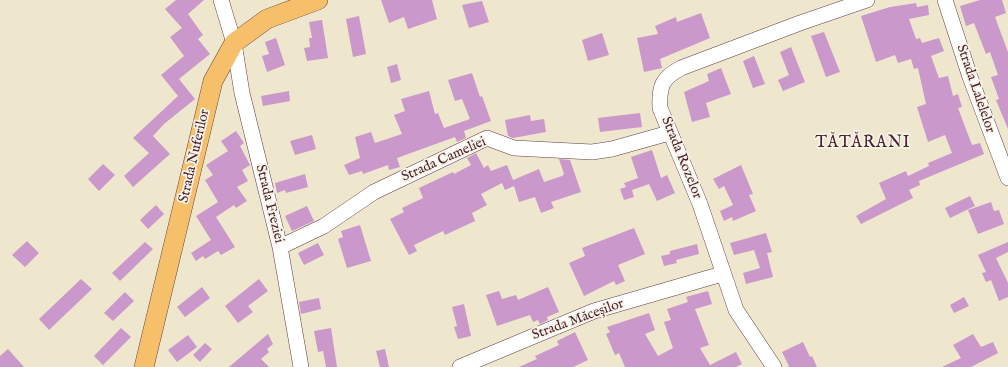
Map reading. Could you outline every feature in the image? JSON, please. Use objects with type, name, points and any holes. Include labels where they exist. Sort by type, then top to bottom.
[{"type":"main road","name":"Strada Nuferilor","points":[[144,367],[212,81],[234,43],[267,19],[318,0]]},
{"type":"street","name":"Strada Freziei","points":[[220,0],[234,43],[242,93],[280,247],[301,367]]},
{"type":"street","name":"Strada Rozelor","points":[[774,367],[736,310],[722,274],[700,204],[669,133],[660,108],[660,96],[663,83],[670,74],[681,68],[800,22],[867,0]]},
{"type":"street","name":"Strada Lalelelor","points":[[945,0],[977,97],[1008,178]]},
{"type":"street","name":"Strada Cameliei","points":[[280,247],[324,226],[374,192],[487,138],[514,148],[592,152],[612,149],[669,133]]},
{"type":"street","name":"Strada Măceșilor","points":[[460,367],[594,311],[722,274]]},
{"type":"building","points":[[176,0],[204,0],[188,14],[203,35],[198,39],[210,54],[179,79],[195,99],[164,124],[153,136],[170,154],[133,187],[124,176],[149,153],[133,138],[178,96],[161,75],[184,56],[170,37],[182,28],[165,9]]},
{"type":"building","points":[[381,0],[432,0],[437,19],[408,29],[404,17],[389,23]]},
{"type":"building","points":[[980,0],[1002,0],[1006,13],[995,17],[1008,52],[1008,129],[996,100],[999,99],[991,77],[998,75],[990,52],[986,54],[974,23],[966,26],[960,6]]},
{"type":"building","points":[[482,1],[489,22],[469,28],[462,5]]},
{"type":"building","points":[[916,3],[917,7],[928,5],[929,15],[909,19],[916,39],[920,38],[922,43],[939,38],[944,51],[931,56],[939,78],[948,76],[953,96],[958,94],[962,107],[958,108],[972,145],[980,143],[984,154],[919,181],[920,185],[909,190],[913,198],[861,224],[856,216],[886,199],[879,183],[906,171],[908,176],[929,166],[928,163],[952,153],[945,135],[928,142],[917,107],[926,104],[918,68],[914,69],[911,59],[898,63],[895,55],[876,62],[861,16],[890,7]]},
{"type":"building","points":[[701,13],[710,38],[660,59],[662,68],[644,72],[637,38],[658,34],[655,26],[676,17],[677,22]]},
{"type":"building","points":[[359,16],[366,54],[353,57],[346,19]]},
{"type":"building","points":[[322,20],[328,58],[307,61],[304,48],[310,47],[309,38],[312,38],[309,22]]},
{"type":"building","points":[[824,32],[840,72],[826,77],[811,36]]},
{"type":"building","points":[[602,33],[609,55],[588,61],[582,40]]},
{"type":"building","points":[[276,38],[285,65],[267,72],[262,56],[269,54],[265,42]]},
{"type":"building","points":[[791,47],[805,82],[783,91],[778,80],[789,75],[780,52]]},
{"type":"building","points":[[754,56],[765,84],[753,88],[743,61]]},
{"type":"building","points":[[397,64],[401,80],[391,83],[387,67]]},
{"type":"building","points":[[721,68],[731,94],[706,103],[710,117],[692,122],[684,92],[709,81],[707,74]]},
{"type":"building","points":[[472,73],[480,97],[482,96],[491,121],[464,131],[466,138],[457,142],[455,137],[397,158],[400,167],[389,170],[388,165],[363,174],[362,171],[349,175],[344,165],[360,158],[355,137],[371,132],[375,143],[402,134],[394,115],[405,111],[401,99],[429,91],[435,114],[438,113],[444,128],[470,119],[462,99],[455,101],[448,80]]},
{"type":"building","points":[[289,91],[290,101],[263,106],[261,96]]},
{"type":"building","points":[[640,113],[642,127],[600,132],[598,118]]},
{"type":"building","points":[[530,115],[531,121],[544,119],[546,132],[513,138],[508,136],[505,120]]},
{"type":"building","points":[[236,131],[244,143],[240,146],[250,165],[242,170],[248,181],[237,187],[247,201],[236,208],[234,205],[216,217],[235,247],[221,255],[218,251],[205,259],[203,256],[196,261],[191,253],[211,240],[196,216],[218,202],[205,180],[213,175],[206,165],[228,151],[221,141]]},
{"type":"building","points":[[312,135],[316,149],[295,155],[290,141]]},
{"type":"building","points":[[652,150],[661,178],[667,175],[675,193],[657,201],[649,184],[632,190],[634,197],[624,200],[620,189],[626,187],[624,183],[638,178],[631,157]]},
{"type":"building","points":[[476,153],[484,168],[488,165],[491,171],[507,165],[513,180],[539,169],[544,182],[562,176],[564,174],[559,159],[570,160],[581,192],[551,202],[554,208],[541,213],[535,197],[519,202],[514,186],[505,190],[502,183],[481,194],[487,205],[472,213],[475,221],[445,235],[443,231],[414,245],[417,251],[409,255],[390,219],[404,212],[402,208],[423,198],[419,188],[453,172],[454,174],[471,165],[467,158]]},
{"type":"building","points":[[103,164],[115,175],[99,191],[88,179]]},
{"type":"building","points":[[741,165],[753,194],[749,195],[756,211],[733,221],[732,217],[724,221],[720,211],[733,205],[724,186],[719,189],[713,179]]},
{"type":"building","points":[[305,174],[308,187],[286,193],[285,190],[277,193],[275,183]]},
{"type":"building","points":[[970,196],[975,206],[950,218],[945,208]]},
{"type":"building","points":[[991,202],[994,211],[999,210],[1004,224],[978,234],[968,210]]},
{"type":"building","points":[[156,205],[164,214],[148,229],[140,220]]},
{"type":"building","points":[[307,206],[314,221],[292,231],[285,216]]},
{"type":"building","points":[[360,225],[371,261],[347,268],[338,239],[343,237],[341,231]]},
{"type":"building","points":[[634,228],[645,254],[618,265],[625,281],[616,285],[614,281],[584,296],[569,263],[585,256],[582,248]]},
{"type":"building","points":[[766,233],[772,252],[767,253],[773,277],[746,284],[743,273],[760,268],[754,250],[734,255],[730,243]]},
{"type":"building","points":[[27,241],[39,253],[25,267],[12,255]]},
{"type":"building","points":[[145,242],[153,249],[120,281],[112,273]]},
{"type":"building","points":[[1008,242],[1008,252],[996,258],[1008,283],[1008,297],[999,301],[991,280],[986,282],[982,273],[986,272],[978,255]]},
{"type":"building","points":[[318,243],[324,255],[304,265],[298,253]]},
{"type":"building","points":[[697,244],[699,254],[676,260],[677,263],[664,266],[661,256],[670,254],[670,251]]},
{"type":"building","points":[[81,279],[92,289],[49,330],[39,319]]},
{"type":"building","points":[[259,279],[268,291],[248,306],[253,312],[238,323],[225,306]]},
{"type":"building","points":[[202,287],[210,298],[185,317],[177,307]]},
{"type":"building","points":[[548,287],[559,312],[547,317],[548,320],[540,324],[538,320],[533,322],[530,315],[497,326],[486,295],[499,291],[502,299],[516,295],[518,300]]},
{"type":"building","points":[[708,291],[712,304],[695,309],[709,345],[700,348],[710,365],[736,352],[742,364],[736,367],[625,367],[619,353],[615,355],[606,334],[610,332],[607,327],[649,313],[655,330],[645,334],[658,356],[673,348],[664,322],[671,320],[667,309],[688,302],[686,297]]},
{"type":"building","points":[[125,292],[134,301],[113,321],[104,313]]},
{"type":"building","points":[[964,297],[969,306],[954,313],[950,305]]},
{"type":"building","points":[[319,298],[321,309],[301,314],[299,302]]},
{"type":"building","points":[[464,304],[471,336],[458,339],[454,327],[457,326],[452,307]]},
{"type":"building","points":[[121,328],[131,337],[103,365],[94,356]]},
{"type":"building","points":[[331,328],[337,367],[326,367],[323,351],[318,352],[314,331]]},
{"type":"building","points":[[575,332],[588,360],[573,367],[519,367],[537,359],[535,356],[559,345],[557,341]]},
{"type":"building","points":[[268,334],[273,344],[267,349],[269,352],[261,359],[269,367],[229,367]]},
{"type":"building","points":[[973,334],[981,347],[993,342],[998,353],[971,367],[942,367],[961,358],[953,345]]},
{"type":"building","points":[[188,335],[197,347],[177,362],[168,350]]},
{"type":"building","points":[[803,342],[810,357],[812,356],[817,367],[787,367],[789,366],[782,352]]},
{"type":"building","points":[[205,343],[212,349],[200,362],[193,355]]},
{"type":"building","points":[[8,349],[24,367],[0,367],[0,356]]},
{"type":"building","points":[[385,349],[389,367],[380,367],[376,351]]},
{"type":"district","name":"TĂTĂRANI","points":[[863,144]]}]
